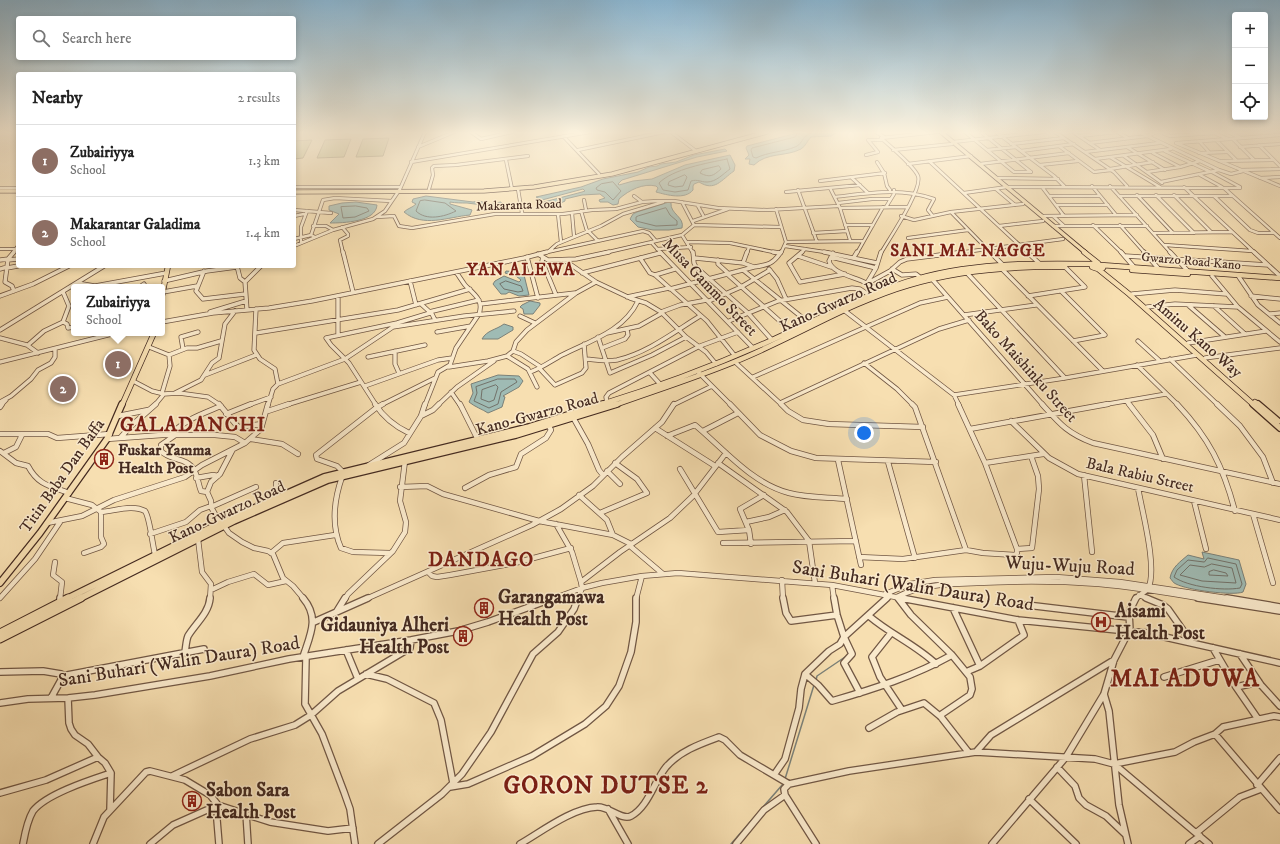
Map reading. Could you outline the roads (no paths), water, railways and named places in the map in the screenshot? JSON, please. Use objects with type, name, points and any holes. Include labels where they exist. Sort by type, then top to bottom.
[{"type":"main road","points":[[296,189],[398,191],[512,188],[556,182],[609,171]]},
{"type":"main road","points":[[398,191],[429,189],[518,189],[600,176],[617,171]]},
{"type":"main road","points":[[986,171],[1042,216],[1098,267]]},
{"type":"main road","points":[[988,171],[1063,239],[1098,267]]},
{"type":"main road","points":[[0,191],[14,191]]},
{"type":"main road","name":"Kano-Gwarzo Road","points":[[0,633],[60,601],[106,582],[198,539],[222,524],[271,499],[313,481],[529,427],[607,403],[660,384],[699,373],[716,364],[735,359],[753,348],[872,294],[921,278],[951,271],[1039,263],[1212,276],[1280,278]]},
{"type":"main road","name":"Kano-Gwarzo Road","points":[[0,639],[155,554],[222,524],[342,474],[369,466],[405,461],[574,419],[735,359],[891,291],[932,279],[1002,266],[1098,267]]},
{"type":"main road","name":"Gwarzo Road Kano","points":[[1098,267],[1134,266],[1280,278]]},
{"type":"main road","name":"Aminu Kano Way","points":[[1098,267],[1132,294],[1197,355],[1280,423]]},
{"type":"main road","name":"Aminu Kano Way","points":[[1098,267],[1205,358],[1280,428]]},
{"type":"main road","points":[[163,284],[167,268]]},
{"type":"main road","name":"Titin Baba Dan Baffa","points":[[0,583],[47,523],[109,436],[153,336]]},
{"type":"street","points":[[296,239],[313,236],[377,217],[388,208],[407,171]]},
{"type":"street","points":[[429,189],[433,175],[432,171]]},
{"type":"street","points":[[508,171],[512,188]]},
{"type":"street","points":[[867,283],[876,268],[877,263],[901,216],[920,183],[918,176],[914,171]]},
{"type":"street","points":[[940,171],[1039,263]]},
{"type":"street","points":[[1014,171],[1016,173],[1030,171]]},
{"type":"street","points":[[1048,171],[1064,186]]},
{"type":"street","points":[[1111,171],[1127,186]]},
{"type":"street","points":[[1132,171],[1160,187]]},
{"type":"street","points":[[1147,172],[1153,171]]},
{"type":"street","points":[[1223,171],[1231,174],[1241,171]]},
{"type":"street","points":[[1244,171],[1280,186]]},
{"type":"street","points":[[1147,172],[1167,187]]},
{"type":"street","points":[[964,193],[1006,188],[1064,186],[1240,187],[1212,172],[1161,182]]},
{"type":"street","points":[[820,181],[885,173],[888,180],[887,186],[890,190]]},
{"type":"street","points":[[1200,174],[1223,188],[1280,238]]},
{"type":"street","points":[[1258,178],[1280,177]]},
{"type":"street","points":[[852,178],[868,193]]},
{"type":"street","points":[[996,178],[1058,179]]},
{"type":"street","points":[[786,192],[860,185]]},
{"type":"street","points":[[1092,186],[1116,215]]},
{"type":"street","points":[[1110,186],[1187,270]]},
{"type":"street","points":[[1042,187],[1064,216]]},
{"type":"street","points":[[1184,187],[1280,278]]},
{"type":"street","points":[[830,188],[839,206],[850,240]]},
{"type":"street","points":[[296,189],[398,191]]},
{"type":"street","points":[[518,189],[522,213]]},
{"type":"street","points":[[996,189],[1015,205]]},
{"type":"street","points":[[798,190],[806,207],[817,242]]},
{"type":"street","points":[[835,197],[890,190],[915,193],[934,199],[928,210],[932,215]]},
{"type":"street","points":[[852,262],[862,241],[890,200],[894,190]]},
{"type":"street","points":[[0,191],[14,191]]},
{"type":"street","points":[[1137,195],[1173,233]]},
{"type":"street","points":[[1156,195],[1194,232]]},
{"type":"street","points":[[1174,195],[1211,232]]},
{"type":"street","points":[[634,196],[642,202]]},
{"type":"street","points":[[1049,196],[1100,196]]},
{"type":"street","points":[[1119,196],[1233,196]]},
{"type":"street","points":[[1214,196],[1250,230],[1258,233],[1274,233]]},
{"type":"street","points":[[839,206],[872,199],[890,200]]},
{"type":"street","points":[[313,236],[313,226],[322,200],[391,201]]},
{"type":"street","points":[[584,200],[586,210]]},
{"type":"street","points":[[549,251],[574,236],[605,225],[623,214],[668,201],[682,202],[712,208],[776,209],[839,206],[907,207]]},
{"type":"street","name":"Makaranta Road","points":[[377,217],[394,216],[399,226],[412,228],[480,216],[522,213],[572,213],[586,210],[616,208],[642,202],[668,201]]},
{"type":"street","points":[[682,202],[694,223]]},
{"type":"street","points":[[901,216],[914,220],[951,212],[1023,204]]},
{"type":"street","points":[[1056,205],[1108,205]]},
{"type":"street","points":[[698,206],[704,217]]},
{"type":"street","points":[[538,254],[547,260],[583,258],[682,235],[692,228],[694,223],[704,217],[730,208]]},
{"type":"street","points":[[776,209],[786,244]]},
{"type":"street","points":[[296,211],[305,213]]},
{"type":"street","points":[[581,211],[588,231],[598,241]]},
{"type":"street","points":[[296,215],[318,212],[331,213]]},
{"type":"street","points":[[951,212],[986,248],[1036,305],[1103,371]]},
{"type":"street","points":[[301,243],[300,238],[305,213]]},
{"type":"street","points":[[572,213],[574,236]]},
{"type":"street","points":[[558,214],[562,242]]},
{"type":"street","points":[[1042,216],[1137,215]]},
{"type":"street","points":[[1052,216],[1062,225]]},
{"type":"street","points":[[999,226],[1043,221]]},
{"type":"street","points":[[694,223],[780,227]]},
{"type":"street","points":[[845,225],[873,225]]},
{"type":"street","points":[[1093,225],[1126,256],[1134,266]]},
{"type":"street","points":[[1120,225],[1158,268]]},
{"type":"street","points":[[313,226],[326,226],[333,230]]},
{"type":"street","points":[[1053,226],[1147,226]]},
{"type":"street","points":[[342,227],[348,234],[348,236],[340,240],[353,292]]},
{"type":"street","points":[[908,238],[968,230]]},
{"type":"street","points":[[165,321],[338,296],[527,257],[643,231],[649,233],[656,241]]},
{"type":"street","points":[[813,233],[847,232]]},
{"type":"street","points":[[1154,233],[1233,232]]},
{"type":"street","points":[[682,235],[691,247],[695,258],[694,265],[748,313],[772,340]]},
{"type":"street","points":[[296,245],[313,236]]},
{"type":"street","points":[[867,283],[907,259],[1063,239]]},
{"type":"street","points":[[786,244],[850,240],[862,241]]},
{"type":"street","name":"Musa Gammo Street","points":[[650,242],[690,284],[729,320],[753,348]]},
{"type":"street","points":[[688,242],[725,243],[780,253]]},
{"type":"street","points":[[808,242],[806,249],[789,264],[801,283],[845,274]]},
{"type":"street","points":[[786,244],[877,263]]},
{"type":"street","points":[[627,297],[670,289],[754,267],[766,266],[780,253],[786,244]]},
{"type":"street","points":[[1165,245],[1252,251]]},
{"type":"street","points":[[657,250],[691,247]]},
{"type":"street","points":[[743,263],[749,247]]},
{"type":"street","points":[[0,249],[16,248]]},
{"type":"street","points":[[14,291],[11,285],[5,282],[8,260],[16,249]]},
{"type":"street","points":[[582,273],[660,253]]},
{"type":"street","points":[[833,253],[830,263],[834,268]]},
{"type":"street","points":[[798,256],[834,268],[867,283],[880,291]]},
{"type":"street","points":[[1126,256],[1268,265]]},
{"type":"street","points":[[527,257],[538,298]]},
{"type":"street","points":[[831,257],[876,268]]},
{"type":"street","points":[[543,258],[542,261],[556,295]]},
{"type":"street","points":[[640,258],[650,273],[655,275],[700,316],[721,338],[735,359],[793,415],[807,421],[829,424],[923,427]]},
{"type":"street","points":[[695,258],[743,263],[754,267]]},
{"type":"street","points":[[0,260],[16,259]]},
{"type":"street","points":[[563,260],[596,282],[627,297],[646,303],[661,312],[686,337],[700,346],[716,364]]},
{"type":"street","points":[[718,260],[718,264],[741,287],[791,331]]},
{"type":"street","points":[[0,269],[16,266]]},
{"type":"street","points":[[766,266],[777,279],[786,299]]},
{"type":"street","points":[[1028,296],[1085,287],[1065,267]]},
{"type":"street","points":[[0,296],[65,268]]},
{"type":"street","points":[[77,283],[101,268]]},
{"type":"street","points":[[208,268],[197,286],[197,292],[203,299],[245,294]]},
{"type":"street","points":[[164,281],[224,268]]},
{"type":"street","points":[[238,268],[240,278],[245,282]]},
{"type":"street","points":[[248,310],[245,294],[245,282],[259,268]]},
{"type":"street","points":[[655,275],[675,269]]},
{"type":"street","points":[[892,269],[902,275],[916,274],[921,278]]},
{"type":"street","points":[[743,270],[809,323]]},
{"type":"street","points":[[606,333],[644,324],[661,312],[726,294],[770,270]]},
{"type":"street","points":[[448,367],[456,348],[479,314],[480,302],[456,272]]},
{"type":"street","points":[[117,284],[166,273]]},
{"type":"street","points":[[967,273],[1065,378]]},
{"type":"street","points":[[1212,276],[1238,307],[1280,342]]},
{"type":"street","points":[[1239,277],[1258,305],[1280,323]]},
{"type":"street","name":"Bako Maishinku Street","points":[[932,279],[1062,427],[1078,437],[1093,443],[1280,484]]},
{"type":"street","points":[[410,281],[416,305]]},
{"type":"street","points":[[369,466],[381,457],[401,446],[421,416],[438,372],[448,367],[496,360],[508,356],[513,351],[516,342],[535,323],[576,293],[596,282]]},
{"type":"street","points":[[77,283],[84,284]]},
{"type":"street","points":[[867,283],[872,294]]},
{"type":"street","points":[[165,291],[197,286]]},
{"type":"street","points":[[0,330],[71,287]]},
{"type":"street","points":[[729,320],[786,299],[852,288],[860,289],[872,294]]},
{"type":"street","points":[[256,333],[398,310],[470,289]]},
{"type":"street","points":[[1132,294],[1175,290],[1226,294]]},
{"type":"street","points":[[1061,291],[1105,335],[1073,341]]},
{"type":"street","points":[[28,345],[36,340],[44,331],[63,322],[69,306],[63,292]]},
{"type":"street","points":[[47,523],[60,522],[82,516],[99,510],[122,497],[151,489],[186,476],[194,472],[202,465],[245,443],[261,429],[268,411],[273,389],[278,384],[345,359],[393,326],[430,312],[480,302],[538,298],[576,293]]},
{"type":"street","points":[[338,296],[338,335]]},
{"type":"street","points":[[1252,296],[1280,299]]},
{"type":"street","points":[[753,378],[865,326],[920,303],[948,297]]},
{"type":"street","points":[[203,315],[222,307],[246,301]]},
{"type":"street","points":[[530,372],[606,333],[628,318],[636,308],[638,301]]},
{"type":"street","points":[[421,304],[430,312],[435,320]]},
{"type":"street","points":[[964,315],[1036,305]]},
{"type":"street","points":[[1146,307],[1188,305],[1238,307]]},
{"type":"street","points":[[1188,305],[1225,337]]},
{"type":"street","points":[[1214,306],[1245,334]]},
{"type":"street","points":[[256,309],[256,333],[253,347],[256,355],[262,362],[274,368],[276,371],[278,384]]},
{"type":"street","points":[[175,393],[199,381],[205,375],[212,363],[221,356],[221,341],[225,324],[236,310]]},
{"type":"street","points":[[409,433],[390,422],[376,408],[364,386],[345,359],[334,350],[326,339],[338,335],[393,326],[479,314],[514,311]]},
{"type":"street","points":[[845,311],[954,394],[985,463],[1017,549],[1017,553],[1015,555],[983,553],[966,550],[892,560],[859,557]]},
{"type":"street","points":[[1269,314],[1280,313]]},
{"type":"street","points":[[520,316],[535,323]]},
{"type":"street","points":[[586,359],[606,361],[624,357],[640,351],[700,316]]},
{"type":"street","points":[[780,403],[939,329],[969,320]]},
{"type":"street","points":[[63,322],[68,328],[71,328]]},
{"type":"street","points":[[437,332],[471,326]]},
{"type":"street","points":[[602,348],[625,339],[628,335],[627,329]]},
{"type":"street","points":[[1188,343],[1266,331]]},
{"type":"street","points":[[183,349],[181,337],[198,332]]},
{"type":"street","points":[[607,403],[606,397],[609,393],[700,346],[738,332]]},
{"type":"street","points":[[0,362],[55,349],[96,336]]},
{"type":"street","points":[[598,337],[610,373],[613,373],[686,337]]},
{"type":"street","points":[[0,338],[28,345],[38,353]]},
{"type":"street","points":[[149,347],[169,354],[190,347],[197,348],[221,341]]},
{"type":"street","points":[[1138,341],[1160,361]]},
{"type":"street","points":[[513,351],[525,356],[540,368],[554,385],[557,385],[586,368],[584,344]]},
{"type":"street","points":[[368,357],[395,350],[425,345]]},
{"type":"street","points":[[1205,358],[1280,348]]},
{"type":"street","points":[[0,407],[6,400],[25,385],[38,370],[51,363],[55,357],[55,349]]},
{"type":"street","points":[[395,350],[395,364],[399,373]]},
{"type":"street","points":[[120,438],[154,407],[163,393],[170,366],[169,354]]},
{"type":"street","points":[[205,375],[256,355]]},
{"type":"street","points":[[954,394],[1065,378],[1197,355]]},
{"type":"street","points":[[508,356],[526,367],[530,372],[537,388]]},
{"type":"street","points":[[364,386],[438,360],[452,358]]},
{"type":"street","points":[[1170,359],[1240,426],[1263,457],[1273,483]]},
{"type":"street","points":[[421,416],[433,410],[461,384],[496,360]]},
{"type":"street","points":[[864,363],[908,399],[915,408],[936,462],[966,550]]},
{"type":"street","points":[[1137,365],[1187,416],[1203,437],[1216,457],[1223,472],[1235,510]]},
{"type":"street","points":[[650,373],[660,384]]},
{"type":"street","points":[[699,373],[760,435],[781,447],[816,458],[888,462],[936,462]]},
{"type":"street","points":[[390,553],[347,552],[341,548],[335,535],[338,485],[342,474],[337,466],[317,459],[316,455],[376,408],[435,378]]},
{"type":"street","points":[[133,381],[143,388],[163,393],[206,396],[221,406],[238,427],[262,424]]},
{"type":"street","points":[[268,411],[361,382]]},
{"type":"street","points":[[314,622],[428,572],[539,521],[561,509],[593,486],[615,463],[655,428],[668,414],[674,404],[712,386]]},
{"type":"street","points":[[451,392],[459,403],[478,440]]},
{"type":"street","points":[[970,429],[1166,394]]},
{"type":"street","points":[[226,414],[271,397]]},
{"type":"street","points":[[0,402],[6,400]]},
{"type":"street","points":[[1126,401],[1145,422],[1159,444],[1163,459]]},
{"type":"street","points":[[207,492],[201,491],[190,465],[165,455],[161,451],[160,447],[172,436],[176,428],[221,406]]},
{"type":"street","points":[[118,416],[150,410]]},
{"type":"street","points":[[703,430],[738,413]]},
{"type":"street","points":[[574,419],[588,444],[599,470],[620,484]]},
{"type":"street","name":"Bala Rabiu Street","points":[[1011,421],[1043,454],[1063,468],[1084,475],[1138,488],[1280,520]]},
{"type":"street","points":[[667,436],[694,424],[703,430],[734,460],[764,481],[787,492],[847,499]]},
{"type":"street","points":[[465,488],[489,475],[516,467],[520,454],[548,436],[551,430],[549,426]]},
{"type":"street","points":[[655,428],[764,495],[785,510],[809,541],[815,582]]},
{"type":"street","points":[[0,434],[48,434],[60,438],[215,435],[234,437],[245,443]]},
{"type":"street","points":[[2,452],[16,447],[22,435]]},
{"type":"street","points":[[251,439],[281,444],[294,450],[298,454]]},
{"type":"street","points":[[232,450],[218,476],[211,482],[207,492],[211,506],[229,533],[254,548],[271,553],[286,581],[293,586],[309,605],[314,622],[304,657],[305,704],[322,734],[344,792],[350,809],[355,844]]},
{"type":"street","points":[[2,452],[16,463],[28,466],[34,476],[41,482],[67,496],[92,505],[99,510],[141,508],[148,514],[150,534],[155,554]]},
{"type":"street","points":[[582,585],[631,545],[670,518],[694,494],[726,453]]},
{"type":"street","points":[[985,463],[1043,454]]},
{"type":"street","points":[[1017,549],[1032,548],[1038,471],[1031,456]]},
{"type":"street","points":[[838,460],[861,566]]},
{"type":"street","points":[[337,612],[348,594],[398,544],[406,527],[400,501],[400,487],[405,461]]},
{"type":"street","points":[[888,462],[915,558]]},
{"type":"street","points":[[600,513],[647,493],[637,479],[615,463]]},
{"type":"street","points":[[680,469],[694,494],[719,532],[749,530]]},
{"type":"street","points":[[196,478],[213,475],[218,476]]},
{"type":"street","points":[[1084,475],[1092,552]]},
{"type":"street","points":[[271,499],[276,491],[276,483]]},
{"type":"street","points":[[400,487],[427,486],[443,494],[539,521],[613,535],[631,545],[663,574]]},
{"type":"street","points":[[150,534],[186,522],[200,510],[256,487]]},
{"type":"street","points":[[992,844],[1066,757],[1104,694],[1114,660],[1129,631],[1128,617],[1130,606],[1139,595],[1148,589],[1151,568],[1138,488]]},
{"type":"street","points":[[579,495],[607,520],[613,535]]},
{"type":"street","points":[[751,544],[749,530],[740,508],[764,495]]},
{"type":"street","points":[[1194,501],[1206,550]]},
{"type":"street","points":[[84,553],[101,547],[104,544],[101,537],[99,510]]},
{"type":"street","points":[[746,522],[769,517],[785,510]]},
{"type":"street","points":[[1253,514],[1272,583]]},
{"type":"street","points":[[0,598],[40,553],[60,522]]},
{"type":"street","points":[[378,844],[442,794],[462,774],[491,732],[533,654],[558,632],[574,609],[582,585],[578,567],[571,548],[556,524]]},
{"type":"street","points":[[271,553],[283,543],[335,535]]},
{"type":"street","points":[[185,652],[187,638],[207,611],[210,603],[211,584],[202,572],[198,539]]},
{"type":"street","points":[[723,543],[786,544],[809,541],[856,541]]},
{"type":"street","points":[[428,572],[432,576],[437,577],[450,575],[515,563],[571,548]]},
{"type":"street","points":[[55,562],[53,575],[62,582],[60,601]]},
{"type":"street","points":[[211,590],[228,582],[254,574],[258,576],[265,584],[270,586],[286,581]]},
{"type":"street","name":"Sani Buhari (Walin Daura) Road","points":[[0,703],[14,700],[68,698],[210,676],[304,657],[458,631],[488,622],[582,585],[663,574],[691,574],[815,582],[1018,620],[1147,632],[1278,662]]},
{"type":"street","points":[[451,785],[468,784],[532,756],[585,724],[606,706],[619,686],[631,652],[636,622],[636,596],[642,576]]},
{"type":"street","name":"Wuju-Wuju Road","points":[[884,594],[900,586],[944,579],[1060,577],[1098,579],[1280,612]]},
{"type":"street","points":[[782,580],[784,609],[786,615],[791,621],[837,615]]},
{"type":"street","name":"Wuju-Wuju Road","points":[[897,597],[904,591],[946,584],[1062,582],[1148,589],[1280,606]]},
{"type":"street","points":[[832,585],[837,615],[844,637],[852,654],[844,663],[860,693]]},
{"type":"street","points":[[774,775],[785,759],[799,708],[800,689],[805,674],[829,651],[840,644],[844,637],[869,616],[890,595]]},
{"type":"street","points":[[1139,595],[1163,605],[1168,609],[1192,643]]},
{"type":"street","points":[[897,597],[920,625],[952,655],[966,672],[972,683],[970,695],[942,714],[941,717]]},
{"type":"street","points":[[1027,605],[1128,617]]},
{"type":"street","points":[[953,608],[980,666]]},
{"type":"street","points":[[869,616],[891,633],[916,648],[936,664]]},
{"type":"street","points":[[966,672],[980,666],[1024,635],[1018,620]]},
{"type":"street","points":[[891,633],[872,657],[872,662],[902,710]]},
{"type":"street","points":[[172,776],[250,739],[295,725],[311,715],[338,692],[410,648],[411,640]]},
{"type":"street","points":[[1213,648],[1219,660],[1258,719]]},
{"type":"street","points":[[0,672],[43,671],[62,676],[204,649]]},
{"type":"street","points":[[346,650],[358,679]]},
{"type":"street","points":[[1239,654],[1259,682],[1280,706]]},
{"type":"street","points":[[805,674],[818,685],[831,701],[916,674],[952,655]]},
{"type":"street","points":[[976,752],[991,735],[1114,660]]},
{"type":"street","points":[[1164,677],[1219,660]]},
{"type":"street","points":[[1278,662],[1280,668]]},
{"type":"street","points":[[366,674],[387,679],[434,703],[444,732],[451,785]]},
{"type":"street","points":[[52,698],[62,676]]},
{"type":"street","points":[[1236,686],[1259,682]]},
{"type":"street","points":[[1104,694],[1109,711],[1119,805],[1128,844]]},
{"type":"street","points":[[68,698],[69,723],[71,729],[75,735],[86,742],[105,763],[111,773],[110,810]]},
{"type":"street","points":[[869,728],[902,710],[924,703],[941,717],[969,753]]},
{"type":"street","points":[[816,844],[785,795],[784,789],[789,784],[849,771],[976,752],[1095,759],[1114,764],[1175,752],[1194,742],[1215,734],[1223,727],[1258,719],[1280,716]]},
{"type":"street","points":[[1215,734],[1280,810]]},
{"type":"street","points":[[520,844],[563,819],[588,808],[602,806],[622,817],[634,815],[639,810],[663,772],[672,761],[681,754],[718,738],[726,741],[738,754],[756,766],[781,778],[789,784]]},
{"type":"street","points":[[0,793],[46,780],[98,757]]},
{"type":"street","points":[[1189,844],[1198,834],[1240,797],[1259,787],[1280,758]]},
{"type":"street","points":[[1114,764],[1209,844]]},
{"type":"street","points":[[1057,767],[1075,786],[1079,798],[1086,805],[1106,816],[1125,834]]},
{"type":"street","points":[[93,844],[104,817],[146,772],[152,770],[186,780],[210,795],[218,805],[270,822],[328,831],[353,828]]},
{"type":"street","points":[[23,844],[25,831],[32,812],[39,805],[86,780],[111,773]]},
{"type":"street","points":[[736,844],[762,812],[776,799],[785,795]]},
{"type":"street","points":[[1029,799],[1076,844]]},
{"type":"street","points":[[150,844],[173,825],[218,805]]},
{"type":"street","points":[[218,805],[219,844]]},
{"type":"street","points":[[608,809],[628,844]]},
{"type":"street","points":[[246,813],[248,844]]},
{"type":"water","points":[[650,171],[622,180],[618,184],[652,179],[670,171],[733,171],[718,184],[709,186],[699,182],[694,184],[693,190],[690,193],[681,196],[656,192],[658,188],[656,186],[641,186],[627,193],[619,199],[618,204],[613,205],[608,202],[600,202],[599,200],[605,198],[600,194],[582,195],[565,199],[565,201],[553,206],[541,206],[541,203],[585,191],[583,189],[542,200],[536,197],[581,187],[603,179],[638,172]]},
{"type":"water","points":[[426,196],[473,202],[479,201],[489,204],[501,202],[503,204],[500,207],[496,207],[450,202],[450,204],[472,210],[470,215],[427,221],[411,217],[404,212],[416,204],[412,202],[413,199]]},
{"type":"water","points":[[356,202],[377,205],[375,211],[365,218],[343,223],[330,223],[339,214],[329,210],[329,206]]},
{"type":"water","points":[[669,202],[671,203],[673,210],[680,218],[682,228],[653,230],[638,227],[630,219],[633,214],[637,212]]},
{"type":"water","points":[[506,271],[518,272],[524,275],[529,295],[519,296],[509,292],[506,294],[501,294],[493,284],[495,281],[504,276],[519,282],[521,280],[516,276],[505,273]]},
{"type":"water","points":[[530,301],[540,303],[540,305],[533,314],[524,314],[523,309],[520,307]]},
{"type":"water","points":[[504,324],[513,327],[513,330],[498,339],[482,339],[489,332]]},
{"type":"water","points":[[498,375],[519,376],[523,381],[519,387],[503,396],[505,397],[502,407],[488,413],[469,402],[473,393],[471,384]]},
{"type":"water","points":[[1202,552],[1239,560],[1246,584],[1243,592],[1210,592],[1175,584],[1170,578],[1177,565],[1188,555],[1204,559]]},
{"type":"waterway","points":[[816,680],[817,676],[848,655]]},
{"type":"waterway","points":[[785,779],[814,685]]},
{"type":"waterway","points":[[731,844],[783,784]]},
{"type":"place","name":"Zubairiyya","points":[[118,364]]},
{"type":"place","name":"Makarantar Galadima","points":[[63,389]]},
{"type":"place","name":"Fuskar Yamma Health Post","points":[[104,459]]},
{"type":"place","name":"Garangamawa Health Post","points":[[484,608]]},
{"type":"place","name":"Aisami Health Post","points":[[1101,622]]},
{"type":"place","name":"Gidauniya Alheri Health Post","points":[[463,636]]},
{"type":"place","name":"Sabon Sara Health Post","points":[[192,801]]},
{"type":"district","name":"SANI MAI NAGGE","points":[[968,251]]},
{"type":"district","name":"YAN ALEWA","points":[[521,270]]},
{"type":"district","name":"GALADANCHI","points":[[193,425]]},
{"type":"district","name":"DANDAGO","points":[[481,560]]},
{"type":"district","name":"MAI ADUWA","points":[[1185,679]]},
{"type":"district","name":"GORON DUTSE 2","points":[[606,786]]}]
